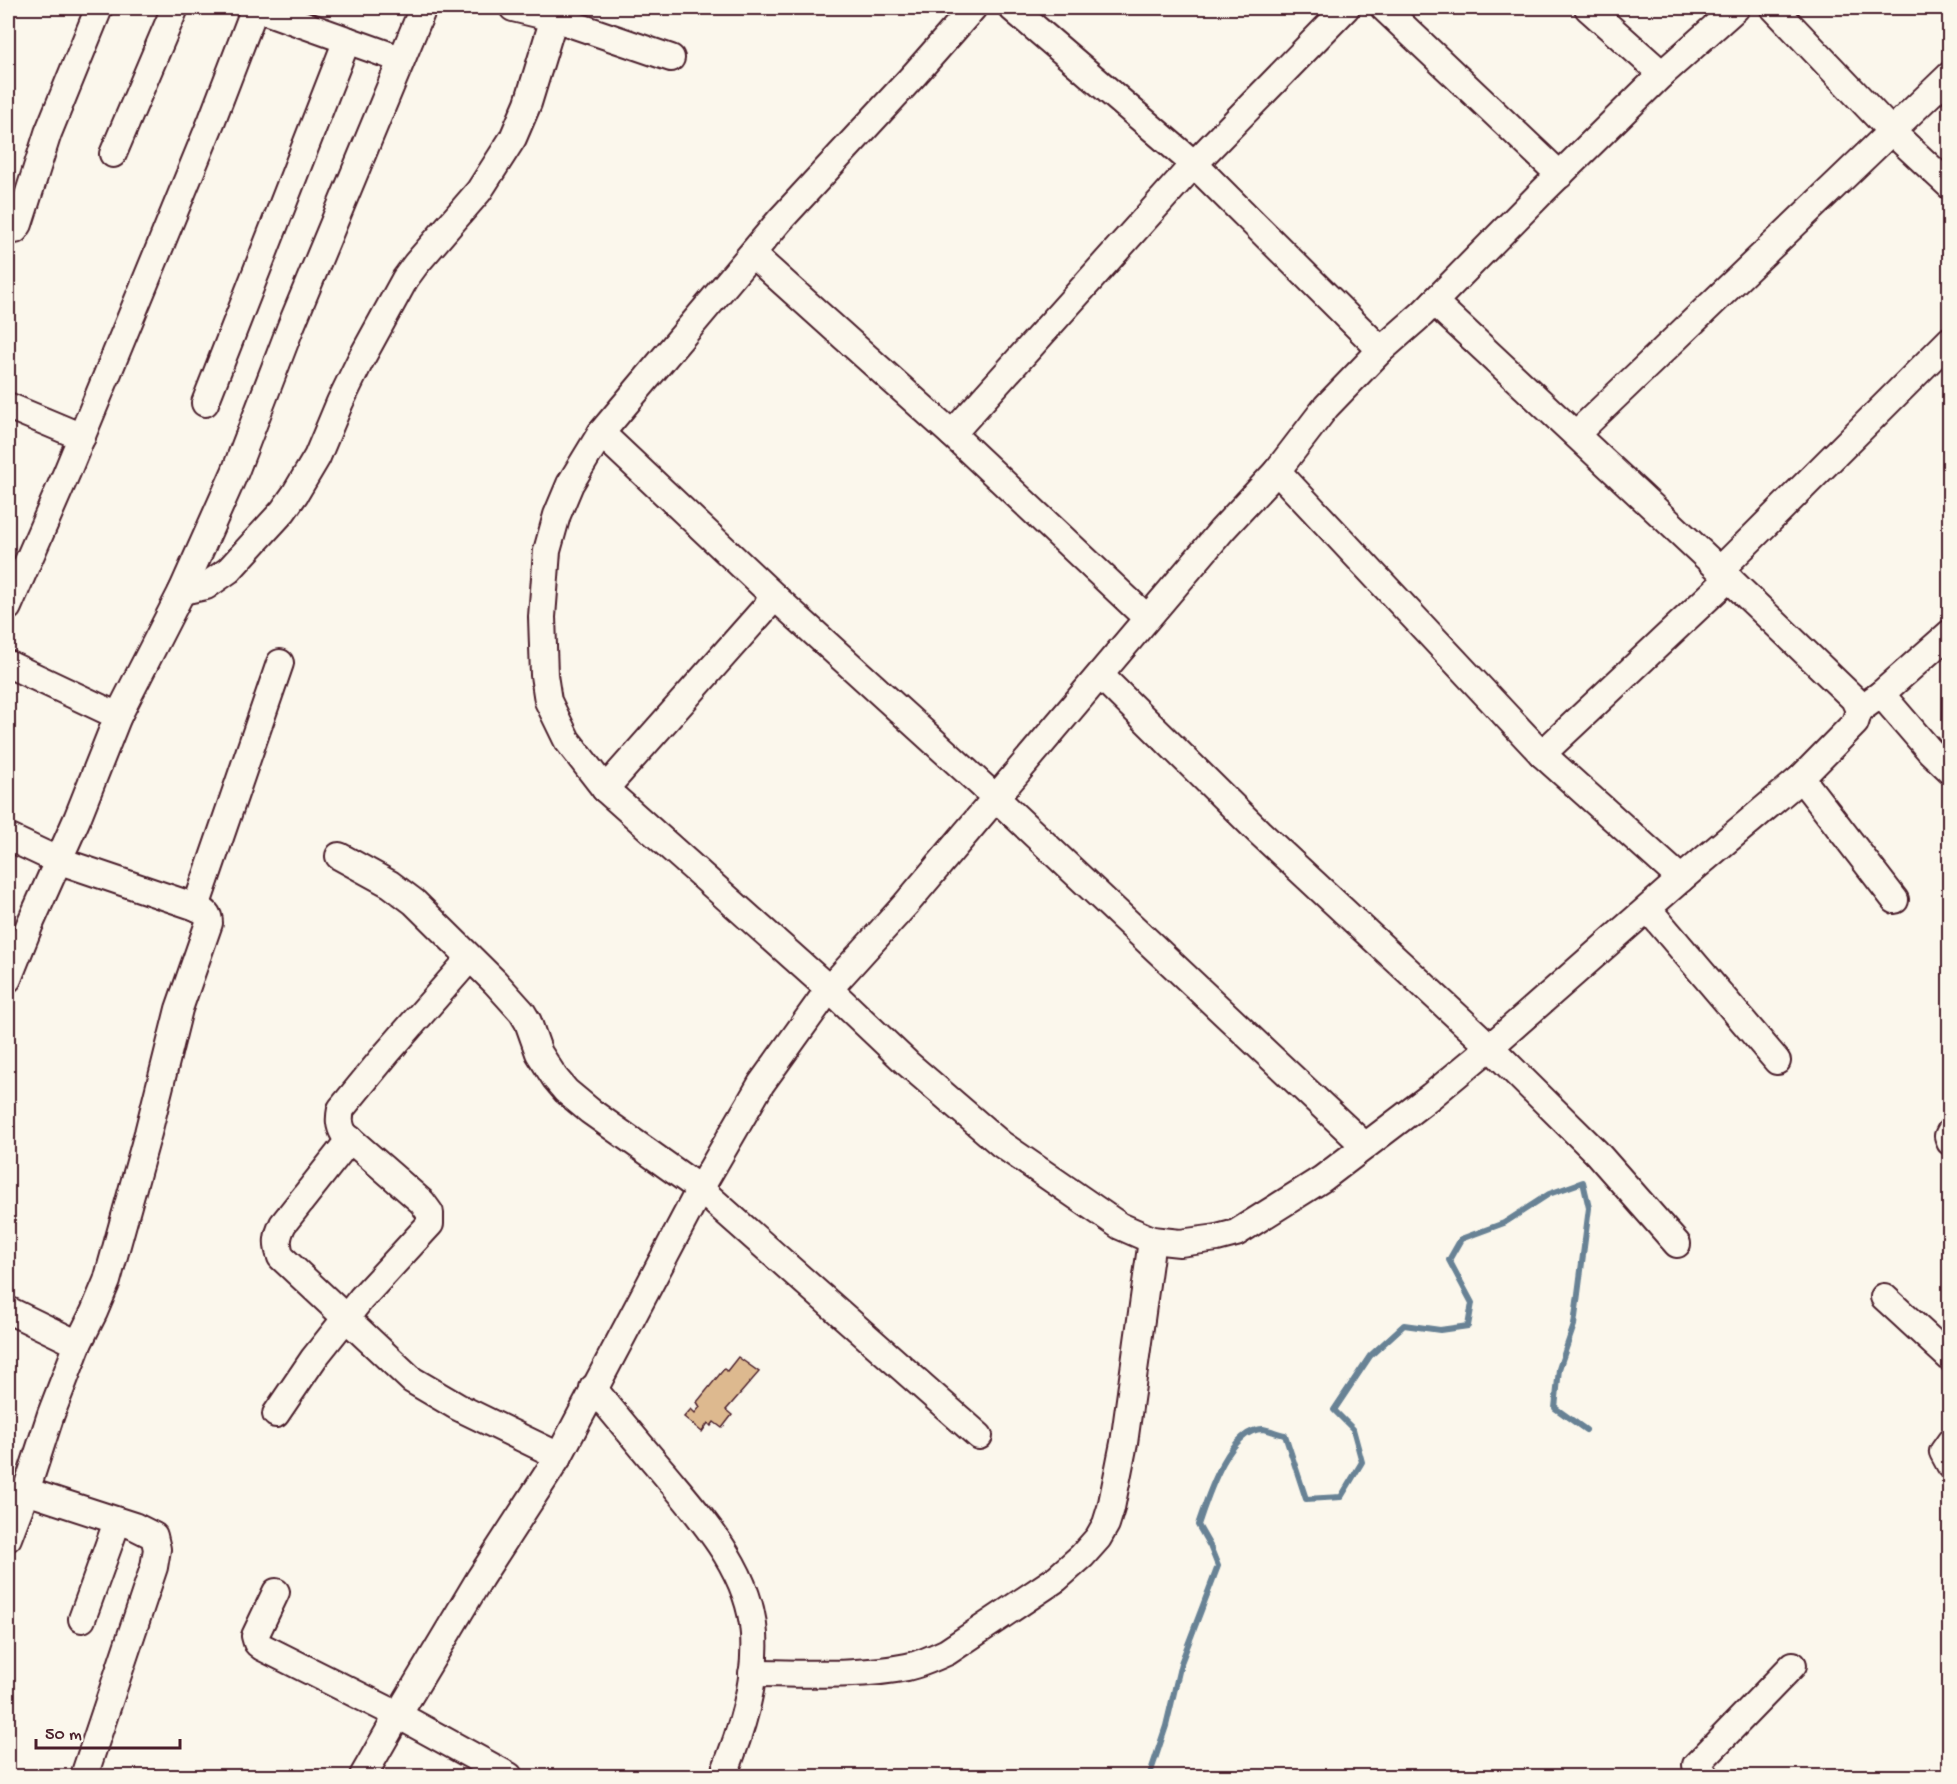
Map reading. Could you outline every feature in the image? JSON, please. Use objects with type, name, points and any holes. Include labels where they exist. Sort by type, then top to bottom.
[{"type":"street","points":[[8,231],[15,230],[19,224],[48,133],[99,8]]},
{"type":"street","points":[[113,154],[175,8]]},
{"type":"street","points":[[10,597],[82,437],[256,8],[400,59]]},
{"type":"street","points":[[8,979],[57,860],[77,819],[118,716],[182,591],[235,472],[291,326],[423,8]]},
{"type":"street","points":[[513,8],[554,18],[671,58]]},
{"type":"street","points":[[973,8],[780,220],[601,434],[570,484],[557,515],[547,551],[542,617],[544,675],[548,701],[567,740],[605,789],[829,989],[907,1063],[1001,1144],[1120,1226],[1152,1240],[1180,1243],[1236,1233],[1322,1179],[1490,1047],[1681,879],[1801,778],[1855,723],[1859,710],[1854,699],[1724,574],[1434,302]]},
{"type":"street","points":[[1012,8],[1194,164],[1381,350]]},
{"type":"street","points":[[952,434],[1194,164],[1346,8]]},
{"type":"street","points":[[1384,8],[1560,175]]},
{"type":"street","points":[[1588,8],[1662,74]]},
{"type":"street","points":[[363,1776],[480,1578],[559,1456],[700,1189],[761,1084],[829,989],[996,798],[1222,530],[1277,471],[1326,407],[1662,74],[1736,8]]},
{"type":"street","points":[[1774,8],[1891,131],[1950,186]]},
{"type":"street","points":[[182,591],[206,586],[229,570],[283,511],[295,494],[317,457],[360,361],[405,279],[479,191],[513,138],[528,103],[554,18]]},
{"type":"street","points":[[205,403],[347,40]]},
{"type":"street","points":[[1575,434],[1950,75]]},
{"type":"street","points":[[752,254],[952,434],[1147,618]]},
{"type":"street","points":[[1542,754],[1724,574],[1950,339]]},
{"type":"street","points":[[8,406],[82,437]]},
{"type":"street","points":[[601,434],[775,597],[996,798],[1365,1146]]},
{"type":"street","points":[[1277,471],[1542,754],[1681,879]]},
{"type":"street","points":[[605,789],[775,597]]},
{"type":"street","points":[[1859,710],[1881,694],[1950,633]]},
{"type":"street","points":[[196,907],[280,663]]},
{"type":"street","points":[[8,664],[118,716]]},
{"type":"street","points":[[1100,675],[1259,832],[1490,1047],[1596,1152],[1677,1244]]},
{"type":"street","points":[[1881,694],[1930,751],[1950,770]]},
{"type":"street","points":[[1801,778],[1895,900]]},
{"type":"street","points":[[8,837],[57,860],[196,907],[206,912],[209,923],[180,1009],[106,1281],[51,1414],[8,1538]]},
{"type":"street","points":[[339,856],[402,892],[431,917],[522,1012],[539,1053],[555,1078],[566,1090],[590,1111],[700,1189],[979,1436]]},
{"type":"street","points":[[1648,909],[1777,1061]]},
{"type":"street","points":[[276,1414],[314,1358],[361,1299],[427,1229],[431,1218],[422,1202],[350,1140],[340,1127],[339,1118],[341,1109],[470,958]]},
{"type":"street","points":[[1950,1132],[1948,1136],[1950,1142]]},
{"type":"street","points":[[350,1140],[283,1224],[278,1235],[277,1247],[280,1257],[411,1380],[458,1407],[559,1456]]},
{"type":"street","points":[[752,1673],[866,1672],[908,1667],[927,1661],[947,1652],[1056,1579],[1082,1556],[1098,1538],[1111,1508],[1124,1443],[1152,1240]]},
{"type":"street","points":[[1884,1296],[1950,1358]]},
{"type":"street","points":[[8,1310],[78,1344]]},
{"type":"street","points":[[593,1388],[718,1540],[739,1580],[750,1612],[754,1633],[752,1673],[745,1714],[723,1776]]},
{"type":"street","points":[[1950,1442],[1943,1452],[1950,1464]]},
{"type":"street","points":[[26,1491],[134,1526],[154,1536],[157,1550],[154,1567],[84,1776]]},
{"type":"street","points":[[82,1619],[117,1522]]},
{"type":"street","points":[[276,1592],[255,1636],[262,1647],[398,1715],[509,1776]]},
{"type":"street","points":[[1695,1772],[1792,1665]]},
{"type":"building","points":[[738,1357],[759,1372],[726,1410],[732,1415],[722,1428],[714,1422],[711,1426],[708,1423],[702,1432],[684,1417],[691,1409],[695,1413],[700,1407],[697,1402],[724,1369],[727,1371]]},
{"type":"waterway","points":[[1147,1776],[1150,1774],[1166,1726],[1181,1663],[1218,1566],[1198,1525],[1213,1483],[1229,1453],[1239,1440],[1251,1432],[1263,1429],[1285,1435],[1306,1499],[1341,1497],[1362,1462],[1353,1429],[1334,1410],[1370,1356],[1404,1325],[1440,1330],[1468,1326],[1472,1303],[1449,1260],[1461,1239],[1504,1223],[1549,1194],[1583,1182],[1589,1208],[1574,1325],[1559,1369],[1555,1408],[1586,1430]]}]
